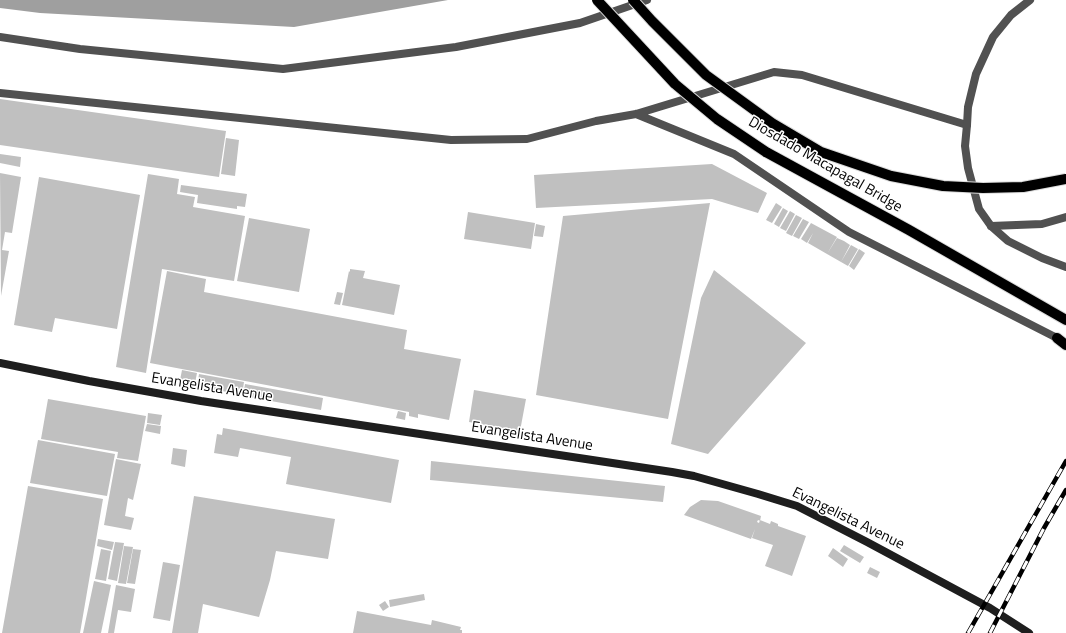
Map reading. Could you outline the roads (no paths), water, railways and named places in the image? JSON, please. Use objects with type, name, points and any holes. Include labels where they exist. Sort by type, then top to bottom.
[{"type":"main road","name":"Diosdado Macapagal Bridge","points":[[597,0],[675,84],[717,119],[766,152],[916,234],[1066,320]]},
{"type":"main road","name":"Diosdado Macapagal Bridge","points":[[633,0],[706,75],[772,123],[821,152],[891,176],[944,186],[983,188],[1022,187],[1066,179]]},
{"type":"main road","points":[[1057,338],[1066,345]]},
{"type":"street","points":[[0,37],[80,49],[283,69],[456,47],[580,23],[647,0]]},
{"type":"street","points":[[1030,0],[1011,15],[993,37],[976,74],[968,107],[965,146],[968,168],[979,209],[990,226],[1008,241],[1042,258],[1066,267]]},
{"type":"street","points":[[0,93],[451,140],[527,139],[596,121],[636,114],[774,72],[802,75],[967,125]]},
{"type":"street","points":[[636,114],[734,154],[850,232],[1057,338]]},
{"type":"street","points":[[990,226],[1042,224],[1066,217]]},
{"type":"street","name":"Evangelista Avenue","points":[[0,363],[201,401],[694,476],[797,506],[990,608],[1029,633]]},
{"type":"railway","points":[[968,633],[1066,461]]},
{"type":"railway","points":[[990,633],[1044,528],[1066,490]]}]
